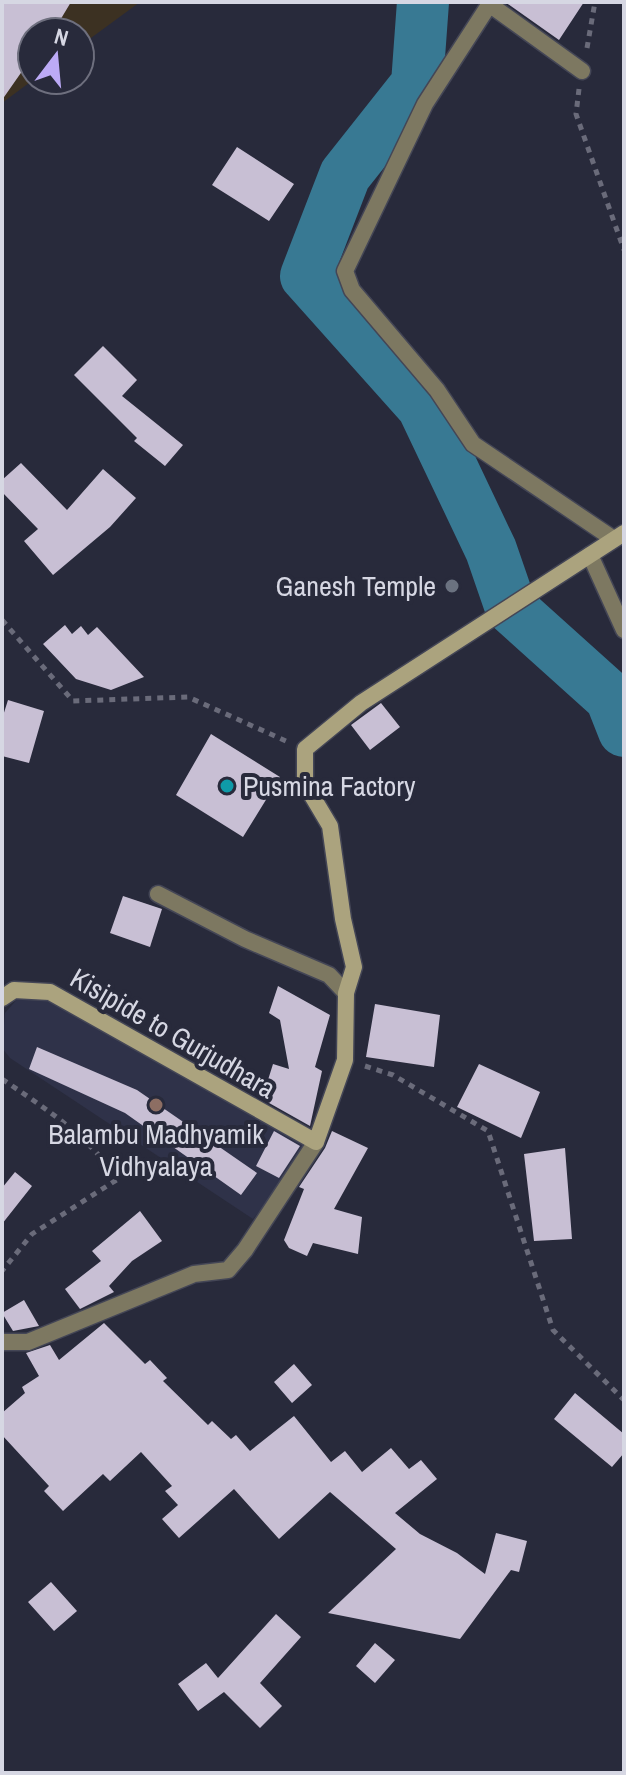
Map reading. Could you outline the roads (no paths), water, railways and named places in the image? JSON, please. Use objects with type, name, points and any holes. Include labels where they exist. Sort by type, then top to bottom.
[{"type":"street","points":[[2,1342],[28,1342],[194,1274],[228,1270],[316,1142],[345,1060],[346,993],[354,967],[343,919],[330,826],[305,784],[305,749],[361,703],[618,536],[473,444],[437,390],[352,290],[345,271],[425,104],[490,3],[582,71]]},
{"type":"street","points":[[584,559],[624,630]]},
{"type":"street","points":[[158,894],[329,975],[346,993]]},
{"type":"street","name":"Kisipide to Gurjudhara","points":[[2,998],[14,990],[50,992],[316,1142]]},
{"type":"waterway","points":[[423,2],[417,84],[345,175],[306,276],[423,407],[491,550],[511,608],[611,698],[624,731]]},
{"type":"place","name":"Ganesh Temple","points":[[452,586]]},
{"type":"place","name":"Pusmina Factory","points":[[227,786]]},
{"type":"place","name":"Balambu Madhyamik Vidhyalaya","points":[[156,1105]]}]
